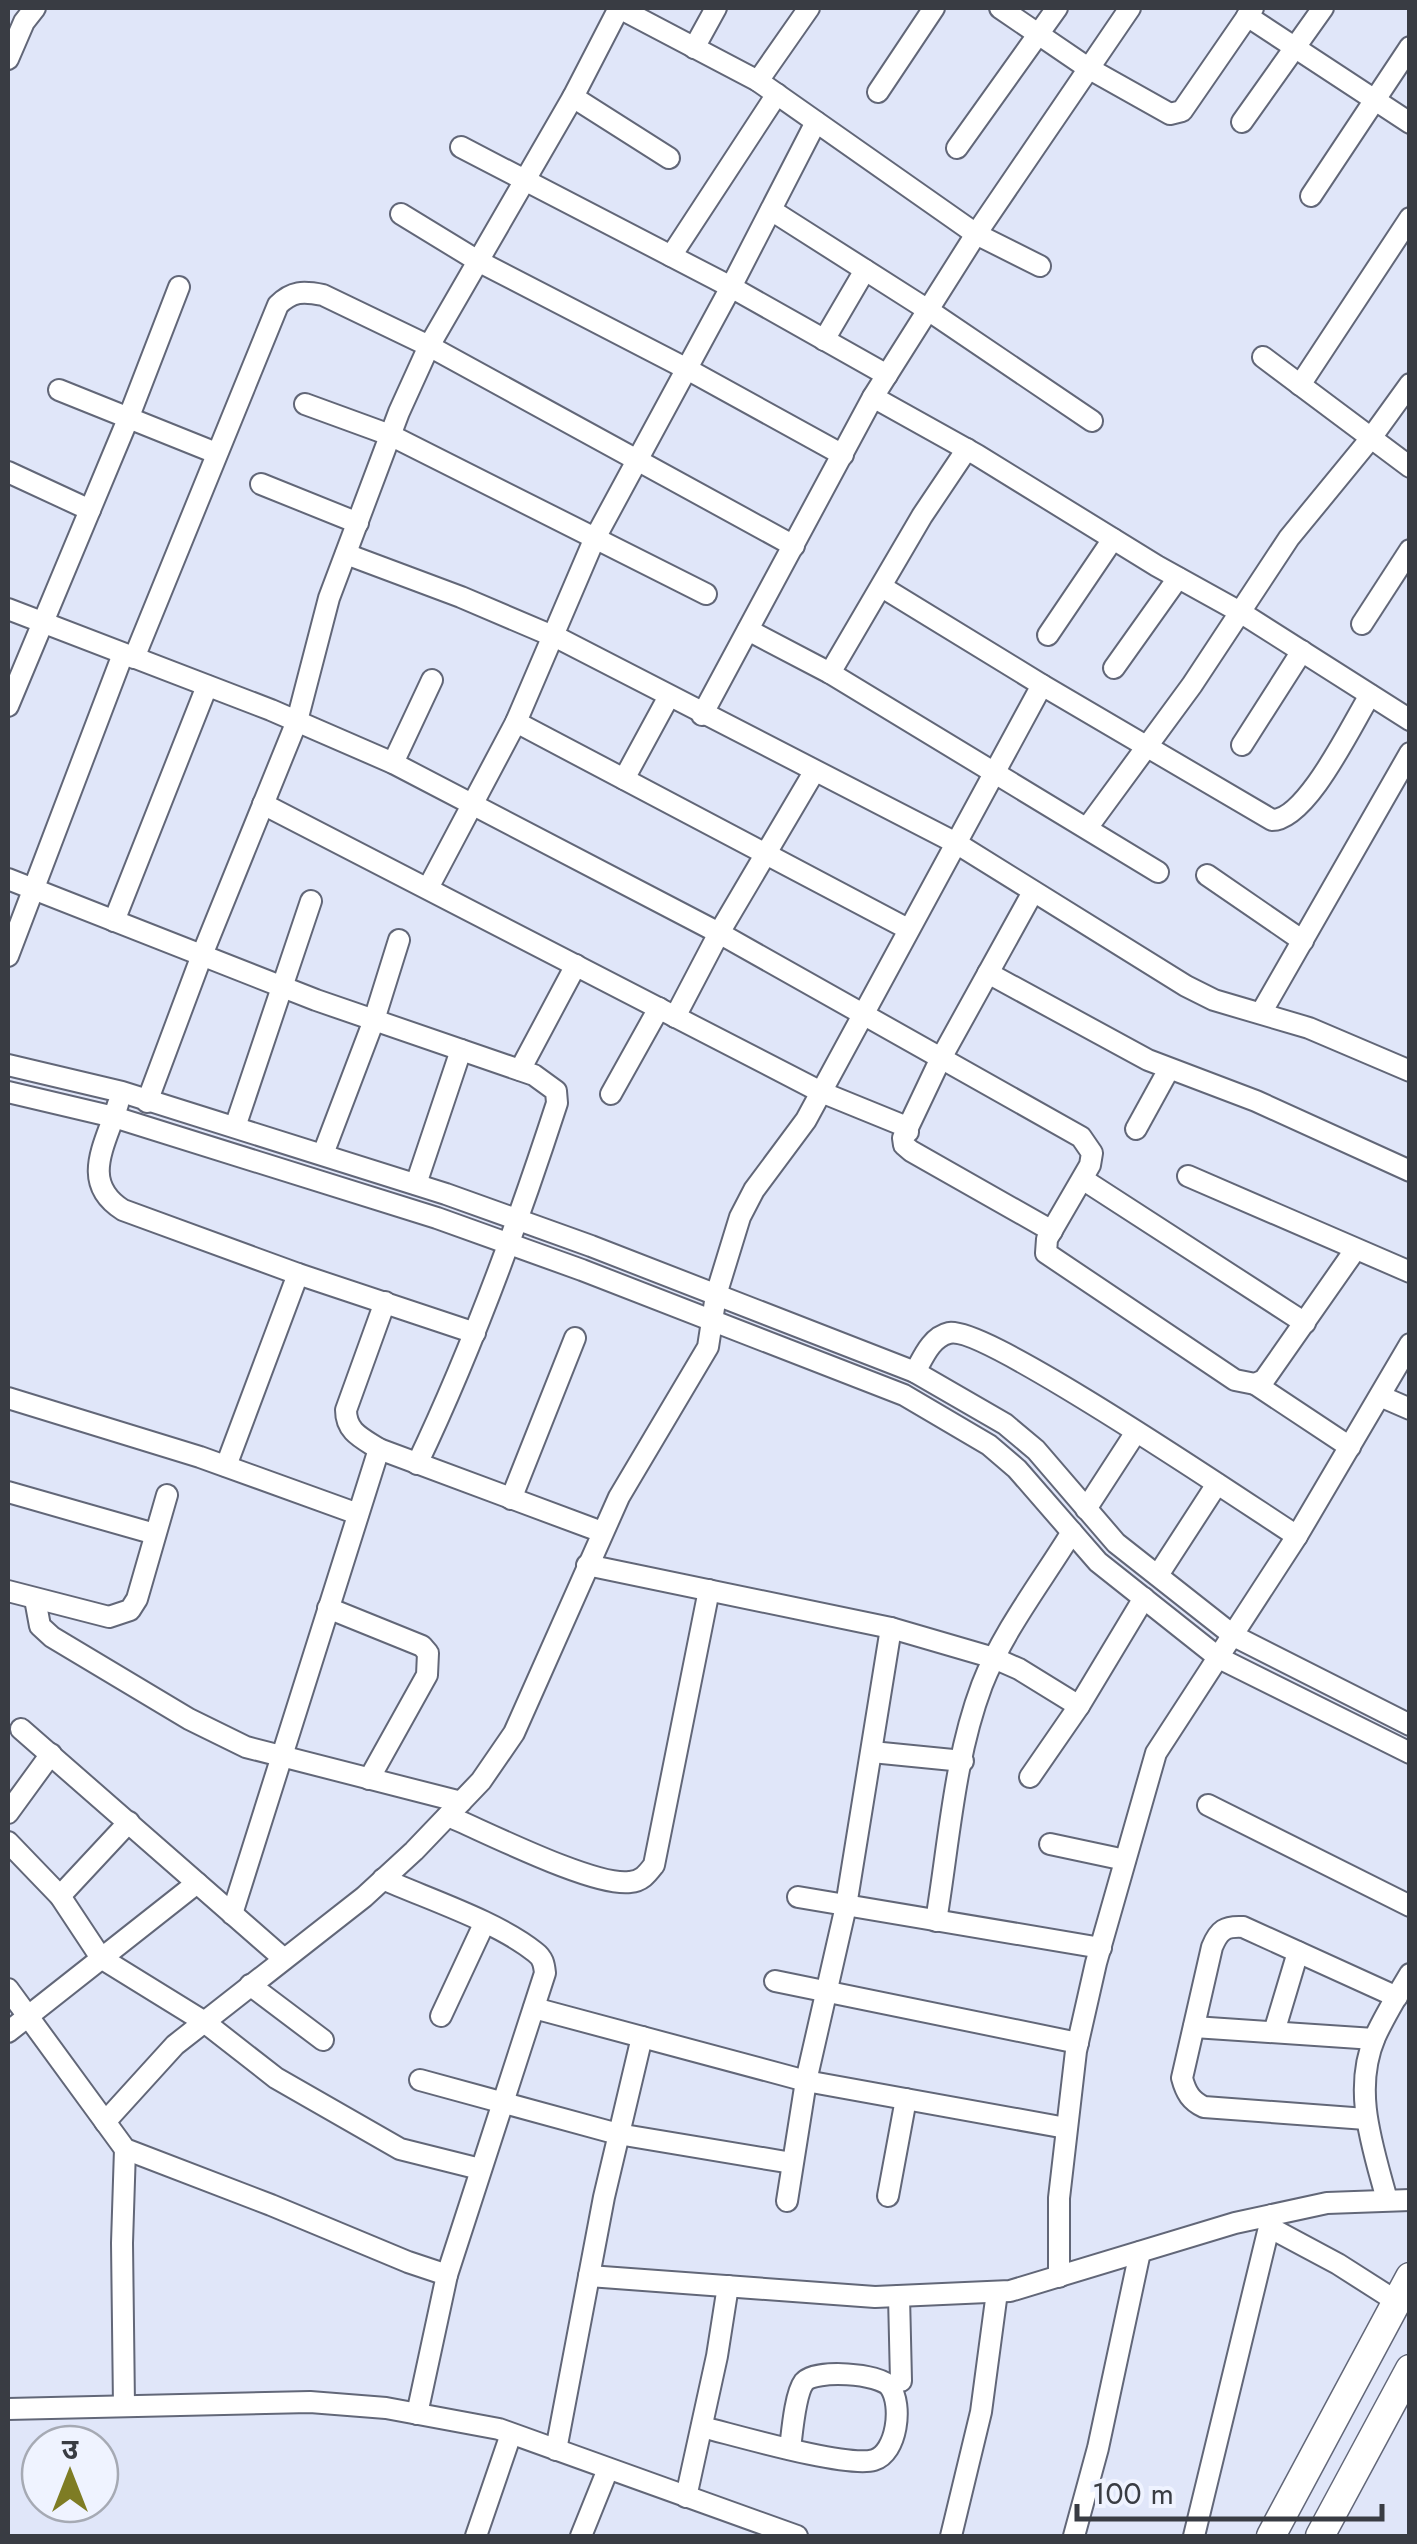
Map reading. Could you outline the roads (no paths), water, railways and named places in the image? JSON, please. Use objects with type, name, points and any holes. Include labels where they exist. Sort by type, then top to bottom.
[{"type":"main road","points":[[1271,2536],[1403,2289]]},
{"type":"main road","points":[[1320,2536],[1410,2368]]},
{"type":"street","points":[[8,58],[24,22],[35,8]]},
{"type":"street","points":[[147,1102],[297,721],[329,598],[390,435],[430,346],[573,98],[619,8],[758,81],[976,234],[1040,266]]},
{"type":"street","points":[[694,48],[716,8]]},
{"type":"street","points":[[758,81],[809,8]]},
{"type":"street","points":[[878,92],[934,8]]},
{"type":"street","points":[[1000,8],[1088,68],[1176,114],[1182,112],[1250,12],[1410,124]]},
{"type":"street","points":[[957,148],[1058,8]]},
{"type":"street","points":[[702,715],[873,397],[976,234],[1130,8]]},
{"type":"street","points":[[1242,122],[1323,8]]},
{"type":"street","points":[[1311,196],[1410,47]]},
{"type":"street","points":[[672,256],[776,94]]},
{"type":"street","points":[[573,98],[669,158]]},
{"type":"street","points":[[428,888],[516,722],[594,540],[816,122]]},
{"type":"street","points":[[462,147],[672,256],[887,375]]},
{"type":"street","points":[[771,210],[1092,421]]},
{"type":"street","points":[[401,214],[478,261],[687,368],[843,455]]},
{"type":"street","points":[[1300,385],[1410,218]]},
{"type":"street","points":[[824,340],[865,270]]},
{"type":"street","points":[[8,706],[179,288]]},
{"type":"street","points":[[8,956],[32,889],[278,306],[290,294],[323,294],[430,346],[794,546]]},
{"type":"street","points":[[1263,357],[1410,467]]},
{"type":"street","points":[[1086,828],[1289,538],[1410,384]]},
{"type":"street","points":[[59,390],[216,453]]},
{"type":"street","points":[[873,397],[1240,612],[1410,720]]},
{"type":"street","points":[[304,404],[390,435],[706,594]]},
{"type":"street","points":[[830,673],[922,516],[967,449]]},
{"type":"street","points":[[8,472],[90,510]]},
{"type":"street","points":[[261,484],[358,523]]},
{"type":"street","points":[[1048,635],[1113,539]]},
{"type":"street","points":[[346,554],[554,637],[956,844],[1214,1000],[1309,1028],[1410,1071]]},
{"type":"street","points":[[1362,624],[1407,560]]},
{"type":"street","points":[[1114,668],[1178,578]]},
{"type":"street","points":[[882,587],[1257,814],[1282,820],[1317,782],[1370,695]]},
{"type":"street","points":[[8,609],[297,721],[393,763],[719,933],[1081,1137],[1092,1152],[1084,1180],[1044,1246],[1054,1261],[1234,1380],[1255,1384],[1350,1446]]},
{"type":"street","points":[[748,630],[830,673],[1158,872]]},
{"type":"street","points":[[1242,746],[1302,652]]},
{"type":"street","points":[[393,763],[432,680]]},
{"type":"street","points":[[114,922],[207,686]]},
{"type":"street","points":[[105,2122],[202,2021],[383,1880],[480,1782],[514,1733],[619,1497],[700,1364],[740,1217],[754,1190],[806,1120],[1042,686]]},
{"type":"street","points":[[624,779],[668,698]]},
{"type":"street","points":[[516,722],[908,929]]},
{"type":"street","points":[[1261,1014],[1410,753]]},
{"type":"street","points":[[611,1094],[719,933],[814,772]]},
{"type":"street","points":[[263,804],[821,1092],[908,1130]]},
{"type":"street","points":[[1207,875],[1303,941]]},
{"type":"street","points":[[8,879],[282,986],[520,1070],[556,1091],[557,1103],[520,1219],[456,1382],[417,1464]]},
{"type":"street","points":[[1033,892],[940,1060],[903,1138],[904,1146],[911,1152],[1052,1230]]},
{"type":"street","points":[[235,1127],[311,901]]},
{"type":"street","points":[[323,1154],[400,940]]},
{"type":"street","points":[[520,1070],[576,965]]},
{"type":"street","points":[[988,974],[1168,1069],[1256,1100],[1410,1170]]},
{"type":"street","points":[[416,1184],[462,1050]]},
{"type":"street","points":[[8,1065],[122,1092],[520,1219],[914,1372],[1005,1424],[1036,1450],[1116,1543],[1234,1636],[1410,1725]]},
{"type":"street","points":[[1136,1130],[1168,1069]]},
{"type":"street","points":[[8,1092],[114,1117],[510,1244],[904,1396],[960,1426],[1017,1469],[1098,1562],[1220,1658],[1410,1753]]},
{"type":"street","points":[[122,1092],[97,1172],[98,1186],[108,1200],[123,1210],[298,1274],[475,1333]]},
{"type":"street","points":[[1188,1176],[1410,1272]]},
{"type":"street","points":[[1084,1180],[1304,1323]]},
{"type":"street","points":[[1255,1384],[1264,1380],[1356,1250]]},
{"type":"street","points":[[226,1466],[298,1274]]},
{"type":"street","points":[[385,1302],[346,1410],[346,1421],[352,1431],[379,1449],[602,1532]]},
{"type":"street","points":[[914,1372],[935,1340],[946,1333],[974,1338],[1064,1387],[1297,1536]]},
{"type":"street","points":[[511,1499],[575,1338]]},
{"type":"street","points":[[1060,2278],[1060,2198],[1078,2043],[1156,1752],[1297,1536],[1410,1344]]},
{"type":"street","points":[[1380,1396],[1410,1409]]},
{"type":"street","points":[[8,1398],[107,1426],[358,1514]]},
{"type":"street","points":[[1086,1509],[1136,1432]]},
{"type":"street","points":[[232,1914],[379,1449]]},
{"type":"street","points":[[1158,1574],[1217,1484]]},
{"type":"street","points":[[8,1492],[155,1534]]},
{"type":"street","points":[[8,1591],[109,1616],[130,1610],[138,1599],[167,1496]]},
{"type":"street","points":[[936,1920],[972,1714],[994,1658],[1072,1532]]},
{"type":"street","points":[[587,1565],[890,1628],[994,1658],[1079,1706]]},
{"type":"street","points":[[36,1598],[40,1626],[52,1636],[220,1735],[282,1758],[369,1779],[455,1809],[568,1868],[635,1882],[654,1864],[709,1590]]},
{"type":"street","points":[[1030,1778],[1144,1598]]},
{"type":"street","points":[[328,1608],[422,1646],[428,1653],[427,1674],[369,1779]]},
{"type":"street","points":[[787,2201],[824,1991],[846,1906],[890,1628]]},
{"type":"street","points":[[21,1728],[284,1959]]},
{"type":"street","points":[[872,1752],[963,1761]]},
{"type":"street","points":[[8,1813],[51,1754]]},
{"type":"street","points":[[1208,1805],[1410,1906]]},
{"type":"street","points":[[60,1896],[129,1822]]},
{"type":"street","points":[[8,1842],[60,1896],[102,1958],[202,2021],[276,2078],[400,2149],[480,2168]]},
{"type":"street","points":[[1050,1844],[1124,1860]]},
{"type":"street","points":[[383,1880],[484,1924],[537,1953],[545,1973],[447,2275],[417,2414]]},
{"type":"street","points":[[8,2032],[197,1882]]},
{"type":"street","points":[[798,1898],[1101,1948]]},
{"type":"street","points":[[442,2016],[484,1924]]},
{"type":"street","points":[[1366,2119],[1204,2107],[1193,2102],[1182,2078],[1218,1933],[1228,1926],[1243,1927],[1397,1997]]},
{"type":"street","points":[[1274,2032],[1298,1952]]},
{"type":"street","points":[[1387,2200],[1366,2119],[1364,2082],[1374,2039],[1410,1974]]},
{"type":"street","points":[[775,1980],[1078,2043]]},
{"type":"street","points":[[250,1985],[323,2040]]},
{"type":"street","points":[[8,1989],[125,2149],[447,2275]]},
{"type":"street","points":[[534,2008],[806,2081],[1066,2128]]},
{"type":"street","points":[[1194,2028],[1374,2039]]},
{"type":"street","points":[[556,2450],[618,2134],[642,2037]]},
{"type":"street","points":[[420,2080],[618,2134],[792,2163]]},
{"type":"street","points":[[888,2196],[906,2099]]},
{"type":"street","points":[[124,2406],[125,2149]]},
{"type":"street","points":[[589,2276],[899,2296],[997,2292],[1328,2204],[1410,2200]]},
{"type":"street","points":[[1270,2221],[1338,2264],[1403,2289]]},
{"type":"street","points":[[1194,2536],[1270,2221]]},
{"type":"street","points":[[1074,2536],[1098,2448],[1140,2252]]},
{"type":"street","points":[[686,2497],[728,2286]]},
{"type":"street","points":[[951,2536],[981,2412],[997,2292]]},
{"type":"street","points":[[899,2296],[901,2380]]},
{"type":"street","points":[[702,2427],[790,2449],[861,2462],[877,2460],[888,2452],[894,2438],[894,2396],[889,2386],[867,2376],[816,2375],[808,2379],[799,2394],[790,2449]]},
{"type":"street","points":[[8,2409],[310,2402],[417,2414],[511,2434],[686,2497],[762,2531],[798,2536]]},
{"type":"street","points":[[476,2536],[511,2434]]},
{"type":"street","points":[[581,2536],[608,2469]]}]
